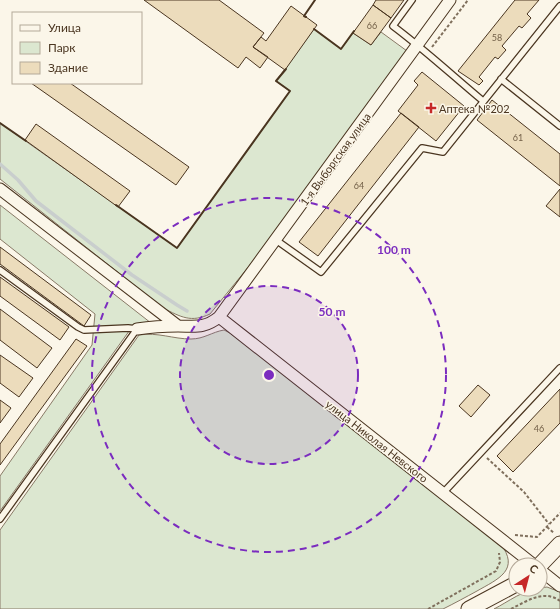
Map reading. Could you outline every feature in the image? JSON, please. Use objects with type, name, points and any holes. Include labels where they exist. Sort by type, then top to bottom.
[{"type":"street","name":"1-я Выборгская улица","points":[[219,317],[450,0]]},
{"type":"street","points":[[1,192],[178,326]]},
{"type":"street","points":[[137,329],[205,326],[219,317]]},
{"type":"street","name":"улица Николая Невского","points":[[219,317],[524,557]]},
{"type":"street","points":[[548,557],[560,544]]},
{"type":"street","points":[[548,576],[560,586]]},
{"type":"street","points":[[469,609],[508,588]]},
{"type":"lane","points":[[412,0],[394,26],[483,101]]},
{"type":"lane","points":[[276,240],[321,272],[422,148],[442,152],[560,6]]},
{"type":"lane","points":[[501,79],[560,126]]},
{"type":"lane","points":[[0,270],[84,330],[137,329],[0,519]]},
{"type":"lane","points":[[443,493],[560,368]]},
{"type":"path","points":[[428,54],[468,0]]},
{"type":"path","points":[[481,452],[524,492],[549,524]]},
{"type":"path","points":[[428,609],[496,571],[500,562],[499,549],[512,534],[537,537],[560,513]]},
{"type":"path","points":[[511,609],[537,596],[548,596],[560,601]]},
{"type":"green space","points":[[314,29],[341,49],[353,33],[371,45],[381,32],[407,51],[263,249],[210,314],[197,318],[186,318],[163,308],[0,179],[0,123],[177,248],[290,91],[276,81]]},
{"type":"green space","points":[[0,205],[151,323],[132,327],[0,511],[0,476],[92,345],[95,314],[0,239]]},
{"type":"green space","points":[[224,330],[230,333],[500,543],[506,552],[508,560],[504,573],[499,578],[469,596],[443,609],[0,609],[0,530],[139,335],[153,334],[191,339],[200,338]]},
{"type":"green space","points":[[548,587],[560,592],[560,609],[494,609],[515,597],[548,597]]},
{"type":"building","points":[[144,0],[219,0],[264,33],[253,47],[268,57],[260,68],[246,57],[238,68]]},
{"type":"building","points":[[376,0],[404,0],[391,18],[373,5]]},
{"type":"building","points":[[515,0],[539,0],[527,14],[531,18],[522,28],[519,26],[502,46],[506,50],[498,59],[495,57],[479,77],[483,81],[479,85],[458,71]]},
{"type":"building","points":[[373,5],[391,18],[371,45],[353,33]]},
{"type":"building","points":[[291,6],[317,25],[285,70],[253,47],[261,37],[266,41]]},
{"type":"building","name":"Аптека №202","points":[[422,72],[464,106],[436,141],[398,111],[418,85],[414,81]]},
{"type":"building","points":[[32,84],[71,84],[189,167],[176,185]]},
{"type":"building","points":[[492,100],[560,154],[560,186],[477,120]]},
{"type":"building","points":[[401,113],[419,127],[318,256],[299,242]]},
{"type":"building","points":[[36,124],[130,191],[118,207],[25,140]]},
{"type":"building","points":[[560,189],[560,217],[546,206]]},
{"type":"building","points":[[0,247],[91,315],[84,326],[0,264]]},
{"type":"building","points":[[0,277],[69,327],[60,340],[0,296]]},
{"type":"building","points":[[0,309],[52,348],[37,368],[0,340]]},
{"type":"building","points":[[76,339],[87,346],[0,465],[0,444]]},
{"type":"building","points":[[0,355],[33,378],[19,397],[0,383]]},
{"type":"building","points":[[478,385],[490,395],[471,417],[459,406]]},
{"type":"building","points":[[560,389],[560,423],[513,472],[497,456]]},
{"type":"building","points":[[0,400],[11,408],[0,423]]},
{"type":"waterway","points":[[0,164],[18,180],[36,201],[132,275],[187,311]]},
{"type":"wall","points":[[306,17],[304,16],[315,0]]},
{"type":"wall","points":[[314,29],[341,49],[354,31]]},
{"type":"wall","points":[[116,205],[177,248],[290,91],[276,81],[286,69]]},
{"type":"wall","points":[[0,123],[26,141]]},
{"type":"place","name":"Аптека №202","points":[[431,108]]}]
